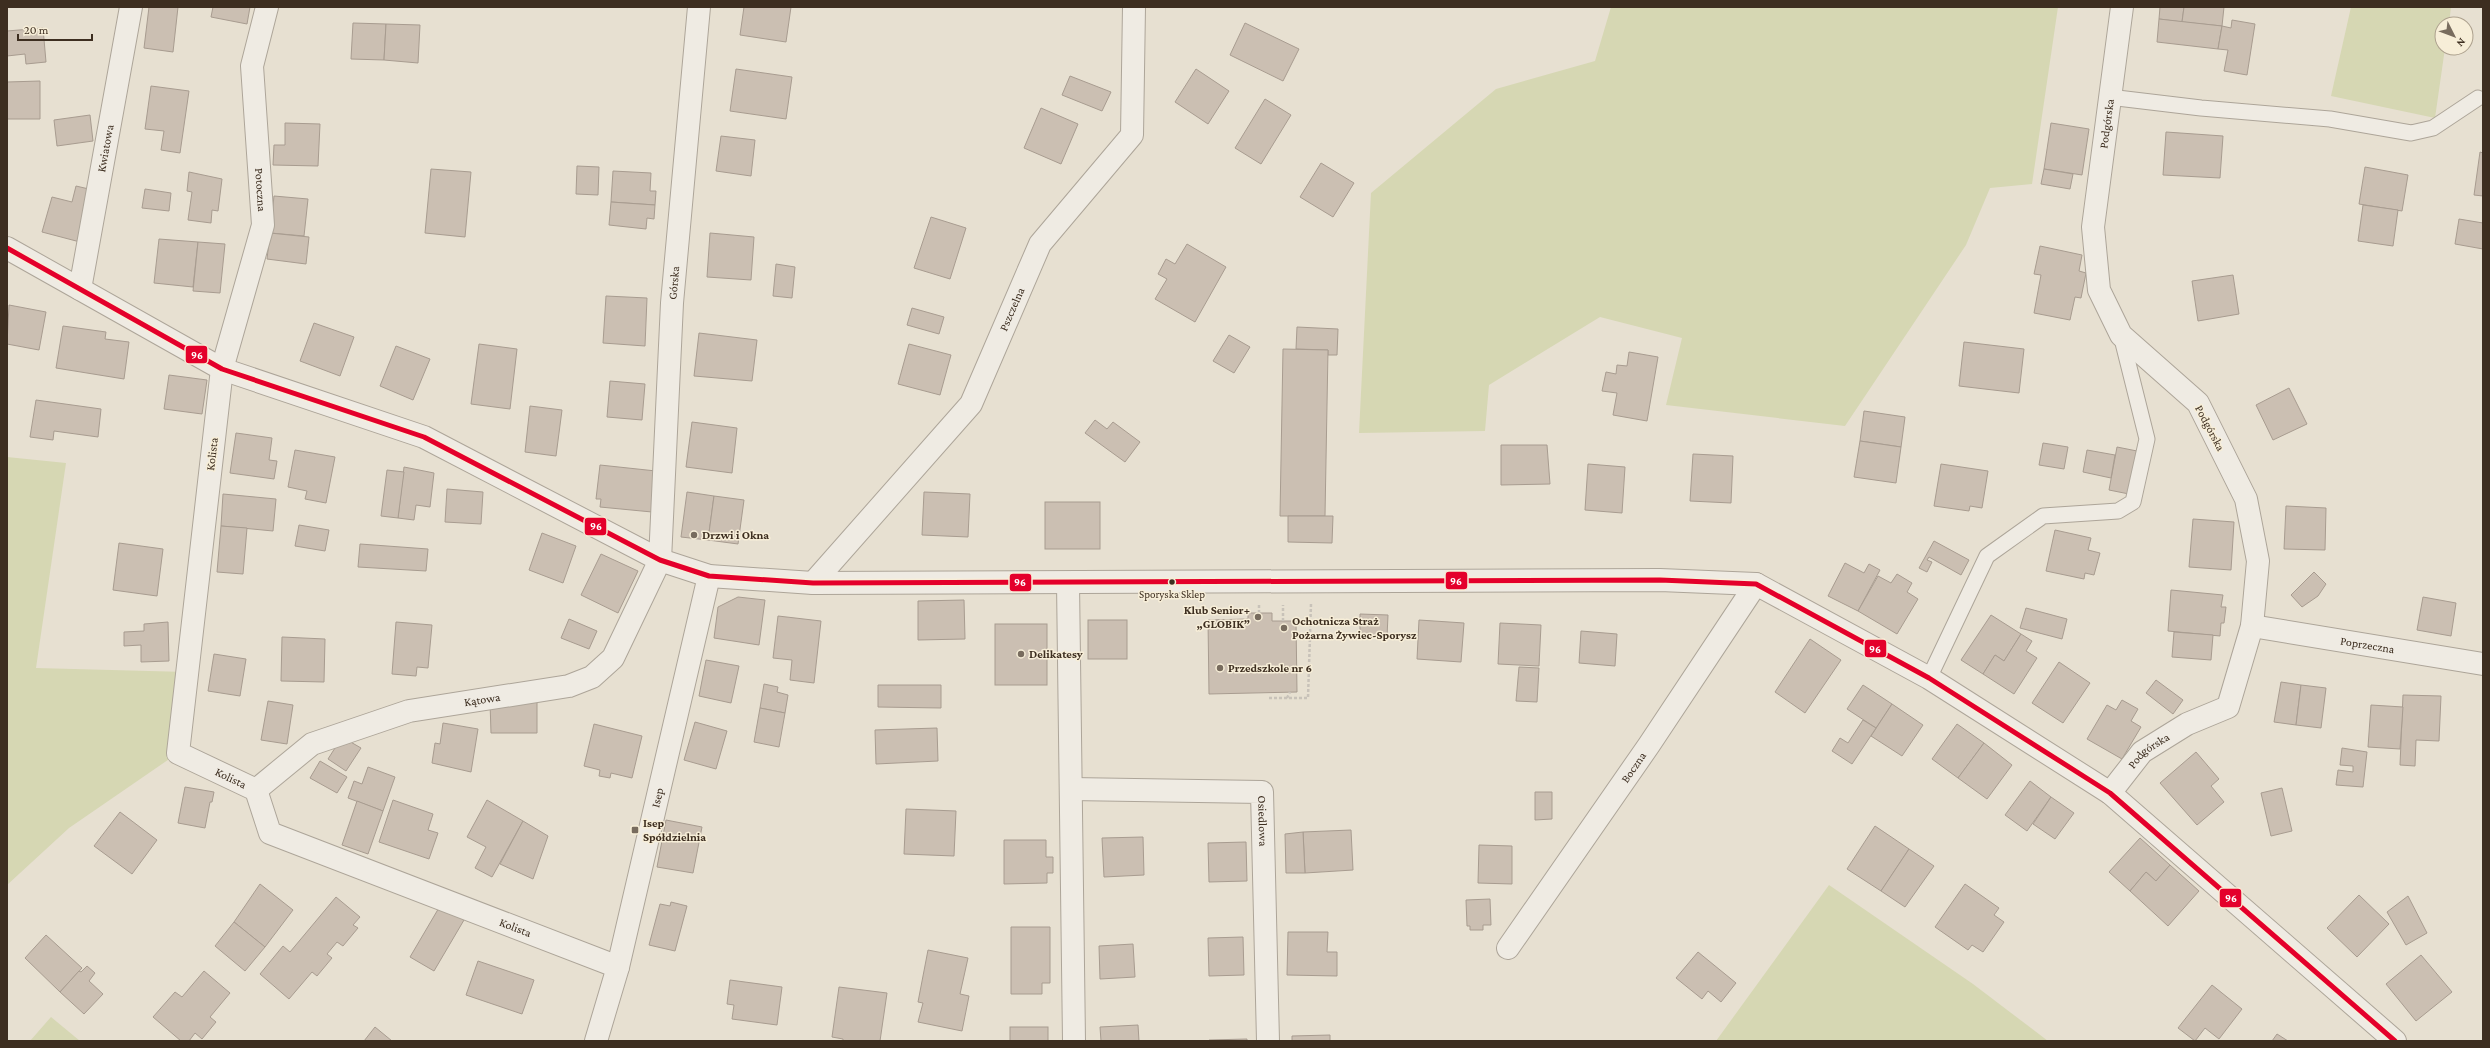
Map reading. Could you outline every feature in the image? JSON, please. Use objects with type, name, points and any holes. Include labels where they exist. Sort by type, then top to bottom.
[{"type":"street","name":"Kwiatowa","points":[[80,289],[131,7]]},
{"type":"street","name":"Potoczna","points":[[222,369],[263,225],[252,66],[267,7]]},
{"type":"street","name":"Górska","points":[[660,560],[672,303],[699,7]]},
{"type":"street","name":"Pszczelna","points":[[813,583],[972,404],[1040,244],[1132,135],[1134,7]]},
{"type":"street","name":"Podgórska","points":[[2110,792],[2142,752],[2187,724],[2228,707],[2252,626],[2258,561],[2246,499],[2198,403],[2121,335],[2099,290],[2093,227],[2122,7]]},
{"type":"street","points":[[7,248],[222,369],[424,436],[660,560],[709,576],[813,583],[1660,580],[1756,584],[1928,678],[2110,792],[2395,1041]]},
{"type":"street","name":"Kolista","points":[[222,369],[178,753],[256,790],[270,833],[618,967]]},
{"type":"street","name":"Kątowa","points":[[256,790],[312,744],[409,711],[569,686],[592,677],[613,658],[660,560]]},
{"type":"street","name":"Isep","points":[[596,1041],[618,967],[709,576]]},
{"type":"street","points":[[1068,582],[1074,1041]]},
{"type":"street","name":"Boczna","points":[[1508,948],[1649,745],[1756,584]]},
{"type":"street","name":"Poprzeczna","points":[[2252,626],[2483,664]]},
{"type":"street","name":"Osiedlowa","points":[[1071,789],[1262,792],[1268,1041]]},
{"type":"lane","points":[[2109,97],[2201,108],[2330,119],[2411,133],[2433,128],[2478,98]]},
{"type":"lane","points":[[1928,678],[1987,556],[2043,516],[2118,511],[2133,502],[2147,439],[2121,335]]},
{"type":"path","points":[[1269,698],[1308,698],[1312,602]]},
{"type":"path","points":[[1287,698],[1290,692]]},
{"type":"green space","points":[[1611,7],[2058,7],[2032,184],[1990,188],[1966,245],[1845,426],[1666,405],[1682,338],[1600,317],[1489,385],[1485,431],[1359,433],[1371,193],[1496,89],[1595,61]]},
{"type":"green space","points":[[2351,7],[2451,7],[2450,16],[2434,16],[2434,56],[2444,56],[2435,118],[2331,96]]},
{"type":"green space","points":[[7,457],[66,463],[36,668],[187,672],[178,753],[69,828],[7,885]]},
{"type":"green space","points":[[1829,885],[1973,984],[2048,1041],[1716,1041]]},
{"type":"green space","points":[[51,1017],[80,1041],[30,1041]]},
{"type":"building","points":[[149,7],[178,7],[173,52],[144,48]]},
{"type":"building","points":[[213,7],[250,7],[247,24],[211,17]]},
{"type":"building","points":[[744,7],[791,7],[786,42],[740,35]]},
{"type":"building","points":[[2160,7],[2184,7],[2182,22],[2159,19]]},
{"type":"building","points":[[2184,7],[2224,7],[2222,26],[2182,22]]},
{"type":"building","points":[[2159,19],[2222,26],[2218,49],[2157,42]]},
{"type":"building","points":[[2232,20],[2255,24],[2247,75],[2224,71],[2228,50],[2218,49],[2222,26],[2231,28]]},
{"type":"building","points":[[353,23],[386,24],[384,60],[351,59]]},
{"type":"building","points":[[1245,23],[1299,49],[1283,81],[1230,55]]},
{"type":"building","points":[[386,24],[420,25],[418,63],[384,60]]},
{"type":"building","points":[[43,28],[46,62],[26,64],[25,54],[7,56],[7,31]]},
{"type":"building","points":[[736,69],[792,77],[786,119],[730,111]]},
{"type":"building","points":[[1196,69],[1229,91],[1208,124],[1175,102]]},
{"type":"building","points":[[1070,76],[1111,92],[1102,111],[1062,95]]},
{"type":"building","points":[[40,81],[40,119],[7,119],[7,82]]},
{"type":"building","points":[[151,86],[189,91],[180,153],[161,150],[164,131],[145,129]]},
{"type":"building","points":[[1265,99],[1291,115],[1261,164],[1235,148]]},
{"type":"building","points":[[1041,108],[1078,124],[1061,164],[1024,148]]},
{"type":"building","points":[[90,115],[93,141],[57,146],[54,120]]},
{"type":"building","points":[[285,123],[320,124],[318,166],[273,165],[274,145],[285,145]]},
{"type":"building","points":[[2051,123],[2089,129],[2082,175],[2044,169]]},
{"type":"building","points":[[2166,132],[2223,136],[2220,178],[2163,175]]},
{"type":"building","points":[[721,136],[755,140],[751,176],[716,171]]},
{"type":"building","points":[[2480,152],[2483,153],[2483,196],[2474,195]]},
{"type":"building","points":[[1321,163],[1354,183],[1333,217],[1300,197]]},
{"type":"building","points":[[577,166],[599,167],[598,195],[576,194]]},
{"type":"building","points":[[2365,167],[2408,175],[2402,211],[2359,204]]},
{"type":"building","points":[[431,169],[471,172],[465,237],[425,233]]},
{"type":"building","points":[[2044,169],[2073,174],[2070,189],[2041,184]]},
{"type":"building","points":[[613,171],[651,173],[650,191],[656,191],[655,205],[611,202]]},
{"type":"building","points":[[189,172],[222,179],[218,211],[212,210],[211,223],[188,220],[192,192],[187,191]]},
{"type":"building","points":[[76,186],[93,190],[80,242],[42,232],[52,197],[72,202]]},
{"type":"building","points":[[145,189],[171,193],[169,211],[142,208]]},
{"type":"building","points":[[274,196],[308,199],[304,236],[270,233]]},
{"type":"building","points":[[611,202],[655,205],[654,219],[647,218],[646,229],[609,225]]},
{"type":"building","points":[[2363,205],[2398,210],[2393,246],[2358,241]]},
{"type":"building","points":[[931,217],[966,228],[950,279],[914,268]]},
{"type":"building","points":[[2459,219],[2483,223],[2483,249],[2455,244]]},
{"type":"building","points":[[270,233],[309,237],[306,264],[267,259]]},
{"type":"building","points":[[710,233],[754,237],[751,280],[707,277]]},
{"type":"building","points":[[159,239],[198,242],[193,287],[154,283]]},
{"type":"building","points":[[198,242],[225,244],[220,293],[193,291]]},
{"type":"building","points":[[1187,244],[1226,267],[1195,322],[1155,299],[1167,279],[1158,274],[1166,259],[1175,264]]},
{"type":"building","points":[[2040,246],[2082,255],[2079,271],[2086,273],[2081,298],[2075,297],[2070,320],[2034,313],[2041,275],[2034,274]]},
{"type":"building","points":[[776,264],[795,267],[792,298],[773,296]]},
{"type":"building","points":[[2233,275],[2239,314],[2198,321],[2192,281]]},
{"type":"building","points":[[606,296],[647,298],[645,346],[603,343]]},
{"type":"building","points":[[9,305],[46,312],[39,350],[7,344]]},
{"type":"building","points":[[912,308],[944,317],[939,334],[907,325]]},
{"type":"building","points":[[314,323],[354,337],[340,376],[300,361]]},
{"type":"building","points":[[63,326],[106,332],[105,339],[129,342],[124,379],[56,368]]},
{"type":"building","points":[[1297,327],[1338,329],[1337,355],[1328,355],[1328,350],[1296,349]]},
{"type":"building","points":[[699,333],[757,340],[752,381],[694,376]]},
{"type":"building","points":[[1229,335],[1250,347],[1234,373],[1213,361]]},
{"type":"building","points":[[1964,342],[2024,349],[2019,393],[1959,386]]},
{"type":"building","points":[[479,344],[517,349],[510,409],[471,404]]},
{"type":"building","points":[[909,344],[951,355],[940,395],[898,384]]},
{"type":"building","points":[[396,346],[430,359],[413,400],[380,386]]},
{"type":"building","points":[[1283,349],[1328,350],[1325,516],[1280,516]]},
{"type":"building","points":[[1629,352],[1658,357],[1647,421],[1613,415],[1617,393],[1602,391],[1606,372],[1616,374],[1617,365],[1627,366]]},
{"type":"building","points":[[169,375],[207,380],[202,414],[164,409]]},
{"type":"building","points":[[610,381],[645,384],[642,420],[607,417]]},
{"type":"building","points":[[2289,388],[2307,424],[2273,440],[2256,405]]},
{"type":"building","points":[[36,400],[101,409],[98,437],[54,431],[53,440],[30,437]]},
{"type":"building","points":[[530,406],[562,410],[556,456],[525,452]]},
{"type":"building","points":[[1864,411],[1905,417],[1901,447],[1860,441]]},
{"type":"building","points":[[1095,420],[1107,429],[1113,422],[1140,442],[1125,462],[1085,433]]},
{"type":"building","points":[[692,422],[737,428],[732,473],[686,467]]},
{"type":"building","points":[[236,433],[272,438],[269,460],[277,461],[274,479],[230,473]]},
{"type":"building","points":[[1860,441],[1901,447],[1896,483],[1854,477]]},
{"type":"building","points":[[2043,443],[2068,447],[2064,469],[2039,465]]},
{"type":"building","points":[[1501,445],[1547,445],[1550,484],[1501,485]]},
{"type":"building","points":[[2117,447],[2137,451],[2129,494],[2109,490]]},
{"type":"building","points":[[295,450],[335,457],[326,503],[305,499],[307,491],[288,487]]},
{"type":"building","points":[[2087,450],[2115,455],[2111,478],[2083,472]]},
{"type":"building","points":[[1693,454],[1733,456],[1731,503],[1690,501]]},
{"type":"building","points":[[1588,464],[1625,467],[1622,513],[1585,510]]},
{"type":"building","points":[[1941,464],[1988,471],[1982,508],[1970,506],[1969,511],[1934,506]]},
{"type":"building","points":[[600,465],[656,471],[652,512],[600,507],[601,499],[596,499]]},
{"type":"building","points":[[404,467],[434,473],[430,507],[416,505],[414,520],[398,518]]},
{"type":"building","points":[[387,470],[404,472],[398,518],[381,516]]},
{"type":"building","points":[[447,489],[483,492],[481,524],[445,522]]},
{"type":"building","points":[[687,492],[714,496],[708,540],[681,537]]},
{"type":"building","points":[[924,492],[970,494],[968,537],[922,535]]},
{"type":"building","points":[[223,494],[276,499],[273,531],[221,526]]},
{"type":"building","points":[[714,496],[744,500],[738,544],[708,540]]},
{"type":"building","points":[[1045,502],[1100,502],[1100,549],[1045,549]]},
{"type":"building","points":[[2286,506],[2326,508],[2325,550],[2284,549]]},
{"type":"building","points":[[1288,516],[1333,516],[1332,543],[1288,542]]},
{"type":"building","points":[[2193,519],[2234,522],[2231,570],[2189,567]]},
{"type":"building","points":[[299,525],[329,530],[325,551],[295,546]]},
{"type":"building","points":[[221,526],[247,528],[243,574],[217,572]]},
{"type":"building","points":[[2055,530],[2091,538],[2088,550],[2100,553],[2094,575],[2085,573],[2084,579],[2046,571]]},
{"type":"building","points":[[542,533],[576,546],[563,583],[529,570]]},
{"type":"building","points":[[1934,541],[1969,560],[1961,575],[1929,557],[1927,560],[1932,562],[1927,572],[1919,568]]},
{"type":"building","points":[[119,543],[163,549],[157,596],[113,590]]},
{"type":"building","points":[[360,544],[428,549],[426,571],[358,567]]},
{"type":"building","points":[[601,554],[638,571],[618,613],[581,595]]},
{"type":"building","points":[[1845,563],[1864,573],[1869,564],[1880,570],[1858,611],[1828,596]]},
{"type":"building","points":[[2314,572],[2326,584],[2318,596],[2302,607],[2291,595]]},
{"type":"building","points":[[1897,574],[1912,583],[1907,592],[1918,599],[1897,634],[1858,611],[1878,576],[1891,583]]},
{"type":"building","points":[[2171,590],[2223,595],[2221,607],[2226,607],[2224,623],[2221,623],[2220,636],[2168,631]]},
{"type":"building","points":[[738,597],[765,600],[759,645],[714,638],[718,607]]},
{"type":"building","points":[[2423,597],[2456,603],[2451,636],[2417,630]]},
{"type":"building","points":[[964,600],[965,639],[918,640],[918,601]]},
{"type":"building","points":[[2026,608],[2067,619],[2062,639],[2020,628]]},
{"type":"building","points":[[1248,613],[1272,613],[1272,621],[1296,621],[1297,692],[1209,694],[1208,620],[1248,619]]},
{"type":"building","points":[[1360,614],[1388,615],[1387,637],[1360,636]]},
{"type":"building","points":[[1991,615],[2021,634],[2004,661],[1995,655],[1983,674],[1961,660]]},
{"type":"building","points":[[778,616],[821,621],[814,683],[790,680],[792,660],[773,658]]},
{"type":"building","points":[[569,619],[597,631],[589,649],[561,638]]},
{"type":"building","points":[[1088,620],[1127,620],[1127,659],[1088,659]]},
{"type":"building","points":[[1419,620],[1464,623],[1461,662],[1417,659]]},
{"type":"building","points":[[168,622],[169,661],[141,662],[141,645],[124,646],[124,632],[144,631],[144,624]]},
{"type":"building","points":[[396,622],[432,625],[428,668],[417,667],[416,676],[392,674]]},
{"type":"building","points":[[1500,623],[1541,625],[1539,666],[1498,664]]},
{"type":"building","name":"Delikatesy","points":[[995,624],[1047,624],[1047,685],[995,685]]},
{"type":"building","points":[[1581,631],[1617,634],[1615,666],[1579,663]]},
{"type":"building","points":[[2174,632],[2213,635],[2211,660],[2172,657]]},
{"type":"building","points":[[2021,634],[2032,641],[2026,651],[2037,658],[2014,694],[1983,674],[1995,655],[2004,661]]},
{"type":"building","points":[[282,637],[325,639],[324,682],[281,681]]},
{"type":"building","points":[[1810,639],[1841,660],[1805,713],[1775,692]]},
{"type":"building","points":[[214,654],[246,659],[240,696],[208,691]]},
{"type":"building","points":[[706,660],[739,666],[731,703],[699,696]]},
{"type":"building","points":[[2059,662],[2090,683],[2063,723],[2032,703]]},
{"type":"building","points":[[1519,667],[1539,668],[1537,702],[1516,701]]},
{"type":"building","points":[[2156,680],[2183,700],[2173,714],[2146,693]]},
{"type":"building","points":[[2281,682],[2301,685],[2296,725],[2274,722]]},
{"type":"building","points":[[764,684],[778,687],[777,692],[788,695],[785,713],[760,708]]},
{"type":"building","points":[[878,685],[941,685],[941,708],[878,707]]},
{"type":"building","points":[[1863,685],[1892,704],[1876,728],[1847,709]]},
{"type":"building","points":[[2301,685],[2326,688],[2321,728],[2296,725]]},
{"type":"building","points":[[2403,695],[2441,696],[2439,741],[2416,740],[2415,766],[2400,765]]},
{"type":"building","points":[[2122,700],[2138,709],[2131,721],[2141,727],[2122,759],[2087,739],[2107,705],[2116,710]]},
{"type":"building","points":[[268,701],[293,705],[287,744],[261,740]]},
{"type":"building","points":[[490,702],[537,702],[537,733],[491,733]]},
{"type":"building","points":[[1892,704],[1923,725],[1902,756],[1871,736]]},
{"type":"building","points":[[2371,705],[2403,707],[2400,749],[2368,747]]},
{"type":"building","points":[[760,708],[785,713],[779,747],[754,742]]},
{"type":"building","points":[[1863,720],[1876,728],[1852,764],[1832,751],[1840,738],[1848,743]]},
{"type":"building","points":[[695,722],[727,731],[716,769],[684,760]]},
{"type":"building","points":[[443,723],[478,729],[471,772],[432,763],[435,743],[440,744]]},
{"type":"building","points":[[594,724],[642,736],[632,778],[611,773],[610,778],[599,776],[600,770],[584,766]]},
{"type":"building","points":[[1957,724],[1984,743],[1958,778],[1932,759]]},
{"type":"building","points":[[937,728],[938,761],[876,764],[875,730]]},
{"type":"building","points":[[342,737],[361,748],[346,771],[328,759]]},
{"type":"building","points":[[1984,743],[2012,765],[1987,799],[1958,778]]},
{"type":"building","points":[[2342,748],[2367,752],[2363,787],[2336,785],[2338,770],[2353,772],[2353,766],[2340,765]]},
{"type":"building","points":[[2196,752],[2219,779],[2211,786],[2224,802],[2197,825],[2160,783]]},
{"type":"building","points":[[320,761],[347,777],[337,793],[310,778]]},
{"type":"building","points":[[368,767],[395,777],[383,811],[348,798],[354,781],[362,784]]},
{"type":"building","points":[[2030,781],[2051,797],[2027,831],[2005,815]]},
{"type":"building","points":[[185,787],[214,792],[212,802],[210,802],[205,828],[178,823]]},
{"type":"building","points":[[2282,788],[2292,831],[2271,836],[2261,793]]},
{"type":"building","points":[[1535,792],[1552,792],[1552,819],[1535,820]]},
{"type":"building","points":[[2051,797],[2074,813],[2055,839],[2033,824]]},
{"type":"building","points":[[393,800],[433,814],[428,830],[438,833],[429,859],[379,842]]},
{"type":"building","points":[[487,800],[523,821],[492,877],[475,868],[486,847],[467,837]]},
{"type":"building","points":[[357,801],[383,811],[368,854],[342,845]]},
{"type":"building","points":[[906,809],[956,811],[954,856],[904,854]]},
{"type":"building","points":[[120,812],[157,840],[132,874],[94,846]]},
{"type":"building","points":[[666,820],[702,827],[693,873],[657,867]]},
{"type":"building","points":[[523,821],[548,836],[533,879],[500,864]]},
{"type":"building","points":[[1875,826],[1909,849],[1881,891],[1847,869]]},
{"type":"building","points":[[1351,830],[1353,870],[1305,873],[1303,832]]},
{"type":"building","points":[[1303,832],[1305,873],[1286,873],[1285,834]]},
{"type":"building","points":[[1143,837],[1144,875],[1104,877],[1102,838]]},
{"type":"building","points":[[2140,838],[2170,865],[2156,881],[2146,872],[2130,891],[2109,872]]},
{"type":"building","points":[[1004,840],[1046,840],[1046,857],[1053,857],[1053,873],[1047,873],[1047,883],[1004,884]]},
{"type":"building","points":[[1246,842],[1247,881],[1209,882],[1208,843]]},
{"type":"building","points":[[1479,845],[1512,846],[1512,884],[1478,883]]},
{"type":"building","points":[[1909,849],[1934,866],[1905,907],[1881,891]]},
{"type":"building","points":[[2170,865],[2199,891],[2168,926],[2130,891],[2146,872],[2156,881]]},
{"type":"building","points":[[260,884],[293,910],[265,947],[234,922]]},
{"type":"building","points":[[1965,884],[1999,908],[1994,915],[2004,922],[1983,952],[1972,945],[1968,950],[1935,927]]},
{"type":"building","points":[[2359,895],[2389,924],[2357,957],[2327,928]]},
{"type":"building","points":[[2408,896],[2427,933],[2406,945],[2387,912]]},
{"type":"building","points":[[336,897],[360,917],[353,925],[358,928],[343,946],[337,942],[327,954],[332,958],[317,976],[312,972],[289,999],[260,974],[283,946],[290,952]]},
{"type":"building","points":[[1490,899],[1491,925],[1483,925],[1483,930],[1470,930],[1470,926],[1467,926],[1466,900]]},
{"type":"building","points":[[671,902],[687,906],[675,951],[649,945],[660,904],[670,906]]},
{"type":"building","points":[[440,906],[464,920],[434,971],[410,957]]},
{"type":"building","points":[[234,922],[265,947],[245,971],[215,946]]},
{"type":"building","points":[[1011,927],[1050,927],[1050,983],[1042,983],[1042,994],[1011,994]]},
{"type":"building","points":[[1288,932],[1328,932],[1327,952],[1337,952],[1337,976],[1287,975]]},
{"type":"building","points":[[46,935],[82,968],[60,992],[25,958]]},
{"type":"building","points":[[1243,937],[1244,975],[1209,976],[1208,938]]},
{"type":"building","points":[[1133,944],[1135,977],[1100,979],[1099,946]]},
{"type":"building","points":[[928,950],[968,958],[960,994],[969,996],[962,1031],[918,1022],[923,1003],[918,1002]]},
{"type":"building","points":[[1698,952],[1736,983],[1721,1002],[1708,991],[1702,999],[1676,978]]},
{"type":"building","points":[[2421,955],[2452,992],[2416,1021],[2386,984]]},
{"type":"building","points":[[478,961],[534,980],[522,1014],[466,995]]},
{"type":"building","points":[[87,966],[95,973],[89,981],[103,994],[84,1014],[60,992],[79,971],[81,972]]},
{"type":"building","points":[[204,971],[230,993],[210,1017],[216,1022],[202,1039],[195,1033],[189,1041],[181,1041],[153,1017],[175,992],[182,997]]},
{"type":"building","points":[[730,980],[782,987],[777,1025],[732,1019],[734,1005],[727,1004]]},
{"type":"building","points":[[2212,985],[2242,1009],[2219,1039],[2205,1028],[2195,1041],[2178,1028]]},
{"type":"building","points":[[839,987],[887,993],[880,1041],[843,1041],[843,1039],[832,1037]]},
{"type":"building","points":[[1138,1025],[1139,1041],[1101,1041],[1100,1027]]},
{"type":"building","points":[[375,1027],[392,1041],[364,1041]]},
{"type":"building","points":[[1010,1027],[1048,1027],[1048,1041],[1010,1041]]},
{"type":"building","points":[[2277,1034],[2288,1041],[2272,1041]]},
{"type":"building","points":[[1330,1035],[1330,1041],[1292,1041],[1292,1036]]},
{"type":"building","points":[[1247,1039],[1247,1041],[1209,1041],[1209,1040]]},
{"type":"transit line","name":"96","points":[[7,248],[222,369],[424,437],[660,560],[709,576],[813,583],[1660,580],[1756,584],[1929,678],[2110,793],[2395,1041]]},
{"type":"place","name":"Drzwi i Okna","points":[[694,535]]},
{"type":"place","name":"Sporyska Sklep","points":[[1172,582]]},
{"type":"place","name":"Klub Senior+ „GLOBIK”","points":[[1258,617]]},
{"type":"place","name":"Ochotnicza Straż Pożarna Żywiec-Sporysz","points":[[1284,628]]},
{"type":"place","name":"Delikatesy","points":[[1021,654]]},
{"type":"place","name":"Przedszkole nr 6","points":[[1220,668]]},
{"type":"place","name":"Isep Spółdzielnia","points":[[635,830]]}]
